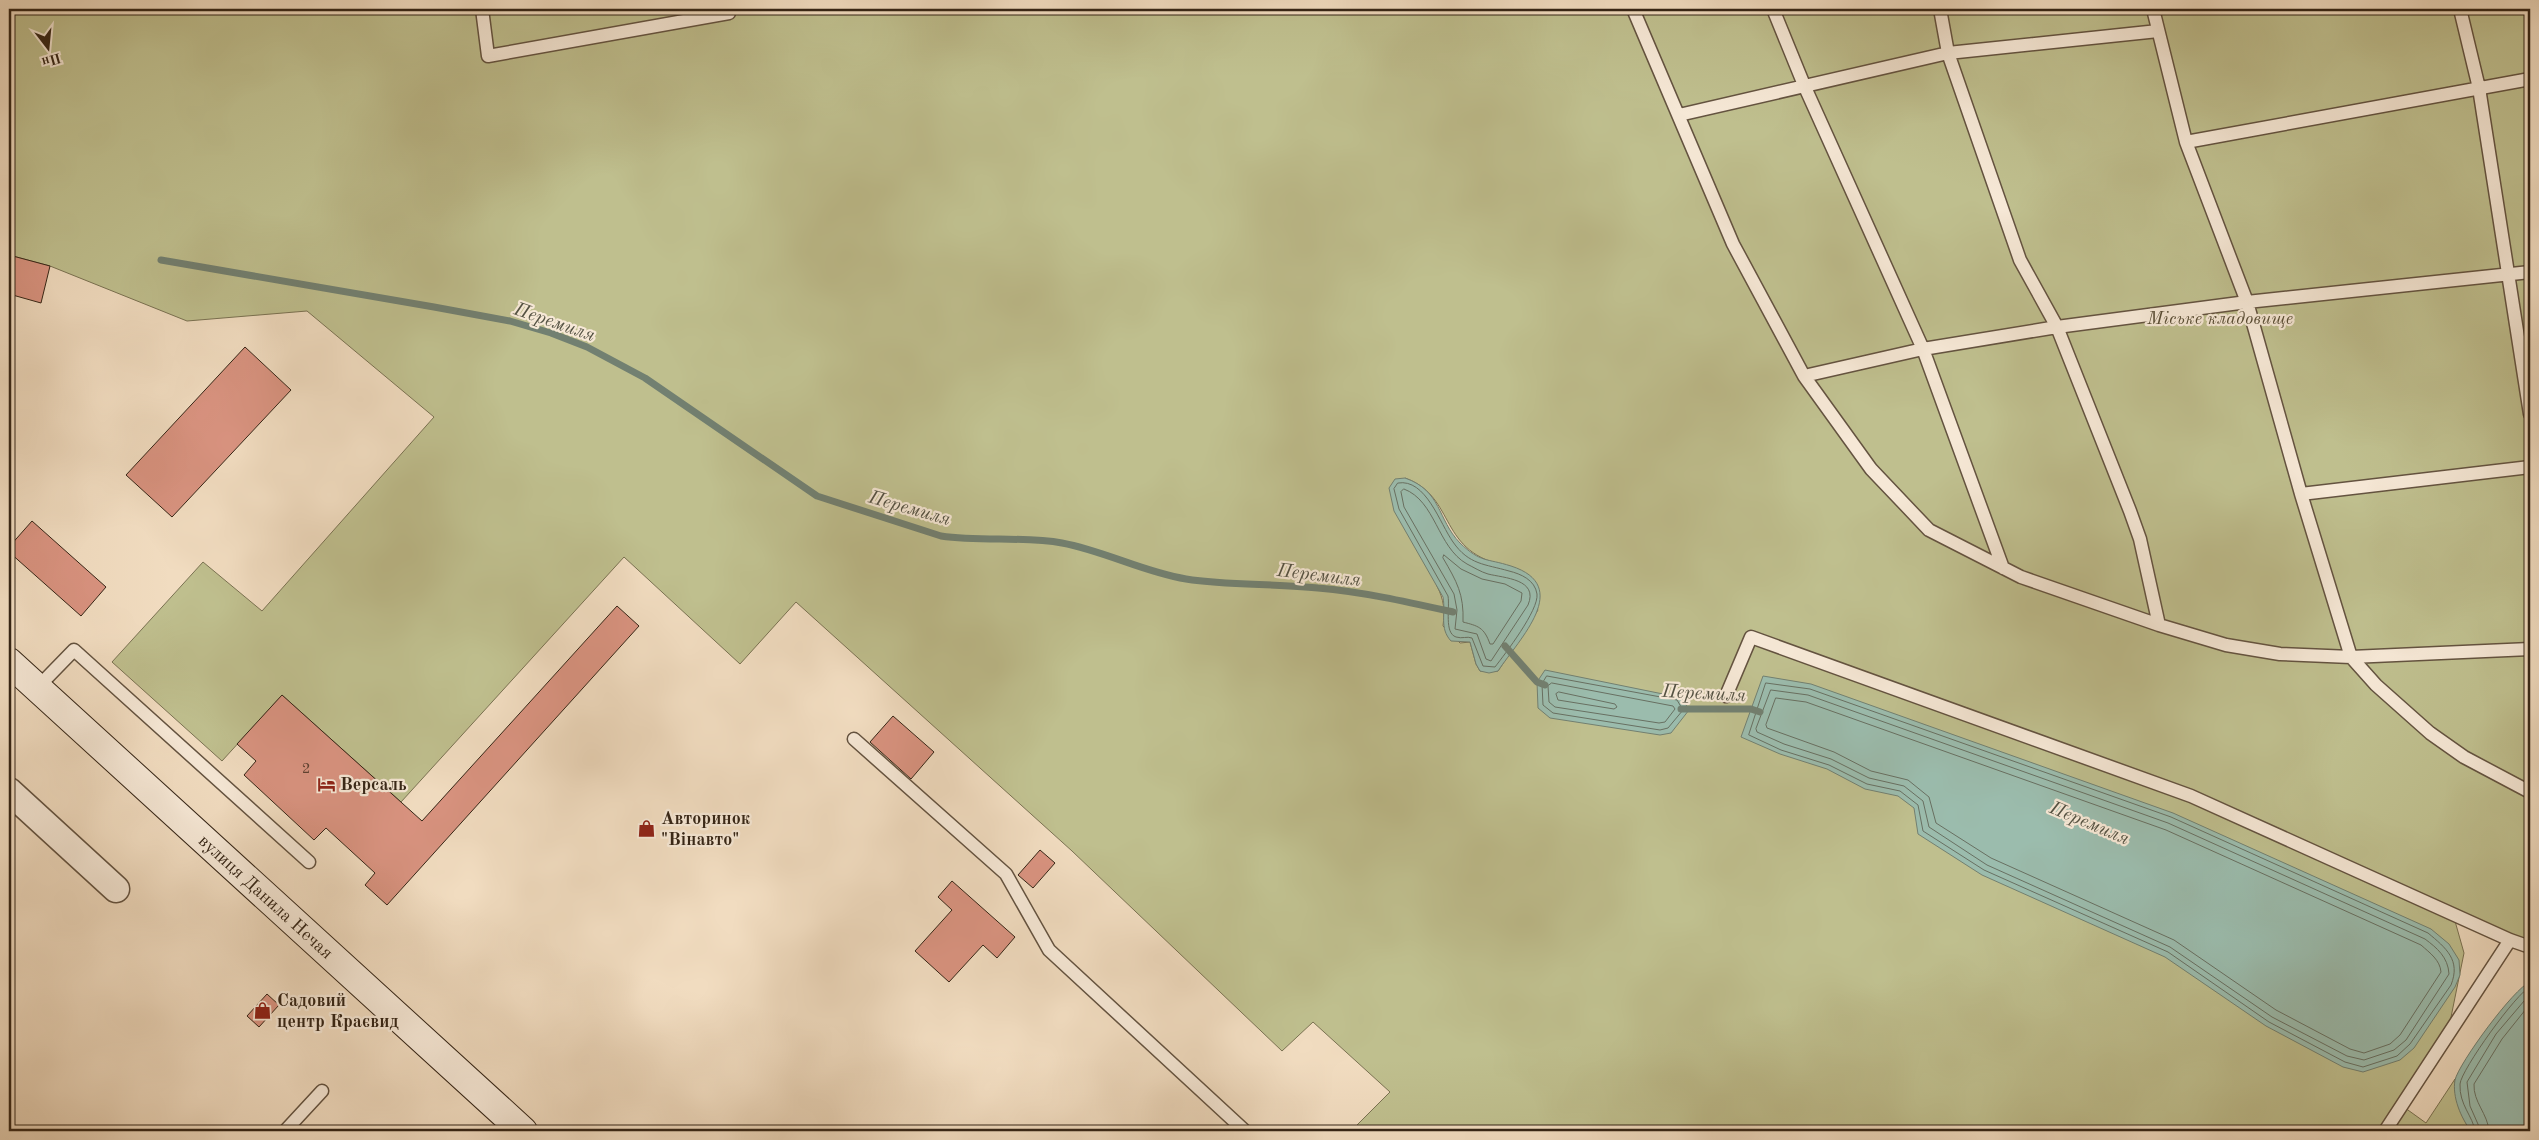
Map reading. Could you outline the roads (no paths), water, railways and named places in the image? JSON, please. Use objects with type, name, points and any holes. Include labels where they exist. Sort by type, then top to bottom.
[{"type":"main road","name":"вулиця Данила Нечая","points":[[9,662],[523,1131]]},
{"type":"street","points":[[9,791],[116,889]]},
{"type":"lane","points":[[482,9],[488,56],[729,14]]},
{"type":"lane","points":[[1634,9],[1733,244],[1804,376],[1871,469],[1929,530],[2021,577],[2159,625],[2226,645],[2280,654],[2351,657],[2530,649]]},
{"type":"lane","points":[[1773,9],[1804,85],[1923,349],[2003,568]]},
{"type":"lane","points":[[1940,9],[1948,53],[2020,260],[2057,327],[2133,520],[2159,625]]},
{"type":"lane","points":[[2154,9],[2186,142],[2248,302],[2301,494],[2351,657],[2376,685],[2430,734],[2464,757],[2530,792]]},
{"type":"lane","points":[[2460,9],[2479,88],[2530,414]]},
{"type":"lane","points":[[1679,116],[1804,85],[1948,53],[2158,31]]},
{"type":"lane","points":[[2186,142],[2530,79]]},
{"type":"lane","points":[[1804,376],[1923,349],[2057,327],[2248,302],[2530,272]]},
{"type":"lane","points":[[2301,494],[2530,467]]},
{"type":"lane","points":[[1726,696],[1751,637],[2191,796],[2510,940],[2530,946]]},
{"type":"lane","points":[[37,688],[74,650],[309,862]]},
{"type":"lane","points":[[854,739],[1006,874],[1049,950],[1246,1131]]},
{"type":"lane","points":[[2385,1131],[2510,940]]},
{"type":"lane","points":[[285,1131],[322,1091]]},
{"type":"water","points":[[1405,478],[1426,490],[1438,506],[1453,534],[1473,554],[1511,566],[1529,575],[1538,586],[1540,599],[1536,614],[1528,629],[1498,671],[1489,673],[1480,671],[1470,642],[1451,641],[1447,636],[1444,626],[1443,597],[1394,511],[1389,488],[1395,479]]},
{"type":"water","points":[[1545,670],[1681,696],[1689,710],[1671,733],[1660,735],[1550,718],[1538,708],[1537,682]]},
{"type":"water","points":[[1763,676],[1811,684],[2173,813],[2431,929],[2449,944],[2459,960],[2460,975],[2455,987],[2414,1048],[2400,1060],[2363,1072],[2343,1067],[2266,1026],[2165,957],[1982,875],[1918,834],[1914,808],[1898,796],[1865,789],[1827,769],[1780,754],[1741,737]]},
{"type":"water","points":[[2530,982],[2530,1131],[2471,1131],[2458,1107],[2454,1087],[2455,1080],[2466,1058],[2500,1011],[2522,987]]},
{"type":"waterway","name":"Перемиля","points":[[161,260],[510,321],[551,333],[587,347],[645,378],[817,496],[941,536],[1062,543],[1093,551],[1155,572],[1186,579],[1219,583],[1301,586],[1352,592],[1453,612]]},
{"type":"waterway","name":"Перемиля","points":[[1505,646],[1537,682],[1545,685]]},
{"type":"waterway","name":"Перемиля","points":[[1681,709],[1751,709],[1760,712]]},
{"type":"place","name":"Версаль","points":[[326,784]]},
{"type":"place","name":"Авторинок \"Вінавто\"","points":[[647,828]]},
{"type":"place","name":"Садовий центр Краєвид","points":[[263,1010]]},
{"type":"park label","name":"Міське кладовище","points":[[2220,318]]}]
